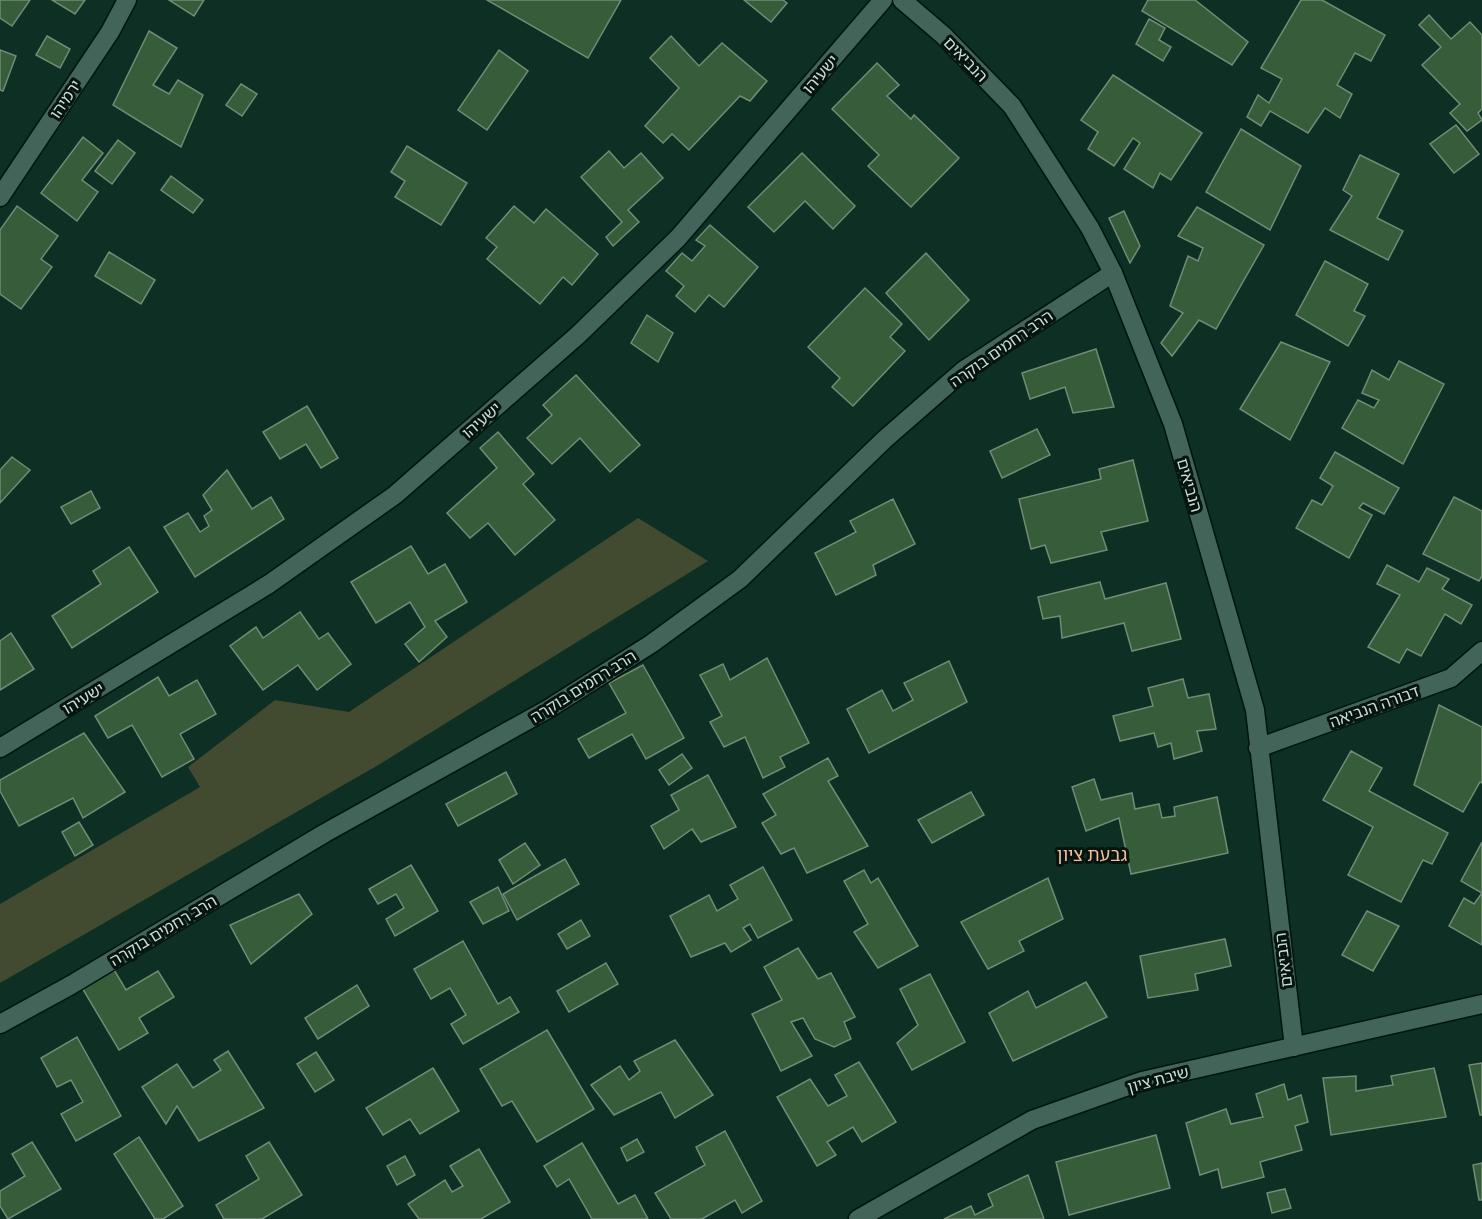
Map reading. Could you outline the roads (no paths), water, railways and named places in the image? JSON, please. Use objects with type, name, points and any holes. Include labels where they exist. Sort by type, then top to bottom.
[{"type":"street","name":"ירמיהו","points":[[0,197],[110,32],[127,0]]},
{"type":"street","name":"ישעיהו","points":[[0,748],[269,584],[395,495],[578,335],[678,238],[883,0]]},
{"type":"street","name":"הנביאים","points":[[902,0],[943,35],[1012,106],[1090,228],[1113,273],[1173,424],[1255,710],[1294,1047]]},
{"type":"street","name":"הרב רחמים בוקרה","points":[[0,1024],[81,979],[325,833],[548,709],[651,644],[740,579],[885,439],[964,370],[1113,273]]},
{"type":"street","name":"דבורה הנביאה","points":[[1258,748],[1451,678],[1482,651]]},
{"type":"street","name":"שיבת ציון","points":[[858,1219],[1032,1120],[1142,1081],[1482,1004]]},
{"type":"district","name":"גבעת ציון","points":[[1092,855]]}]
